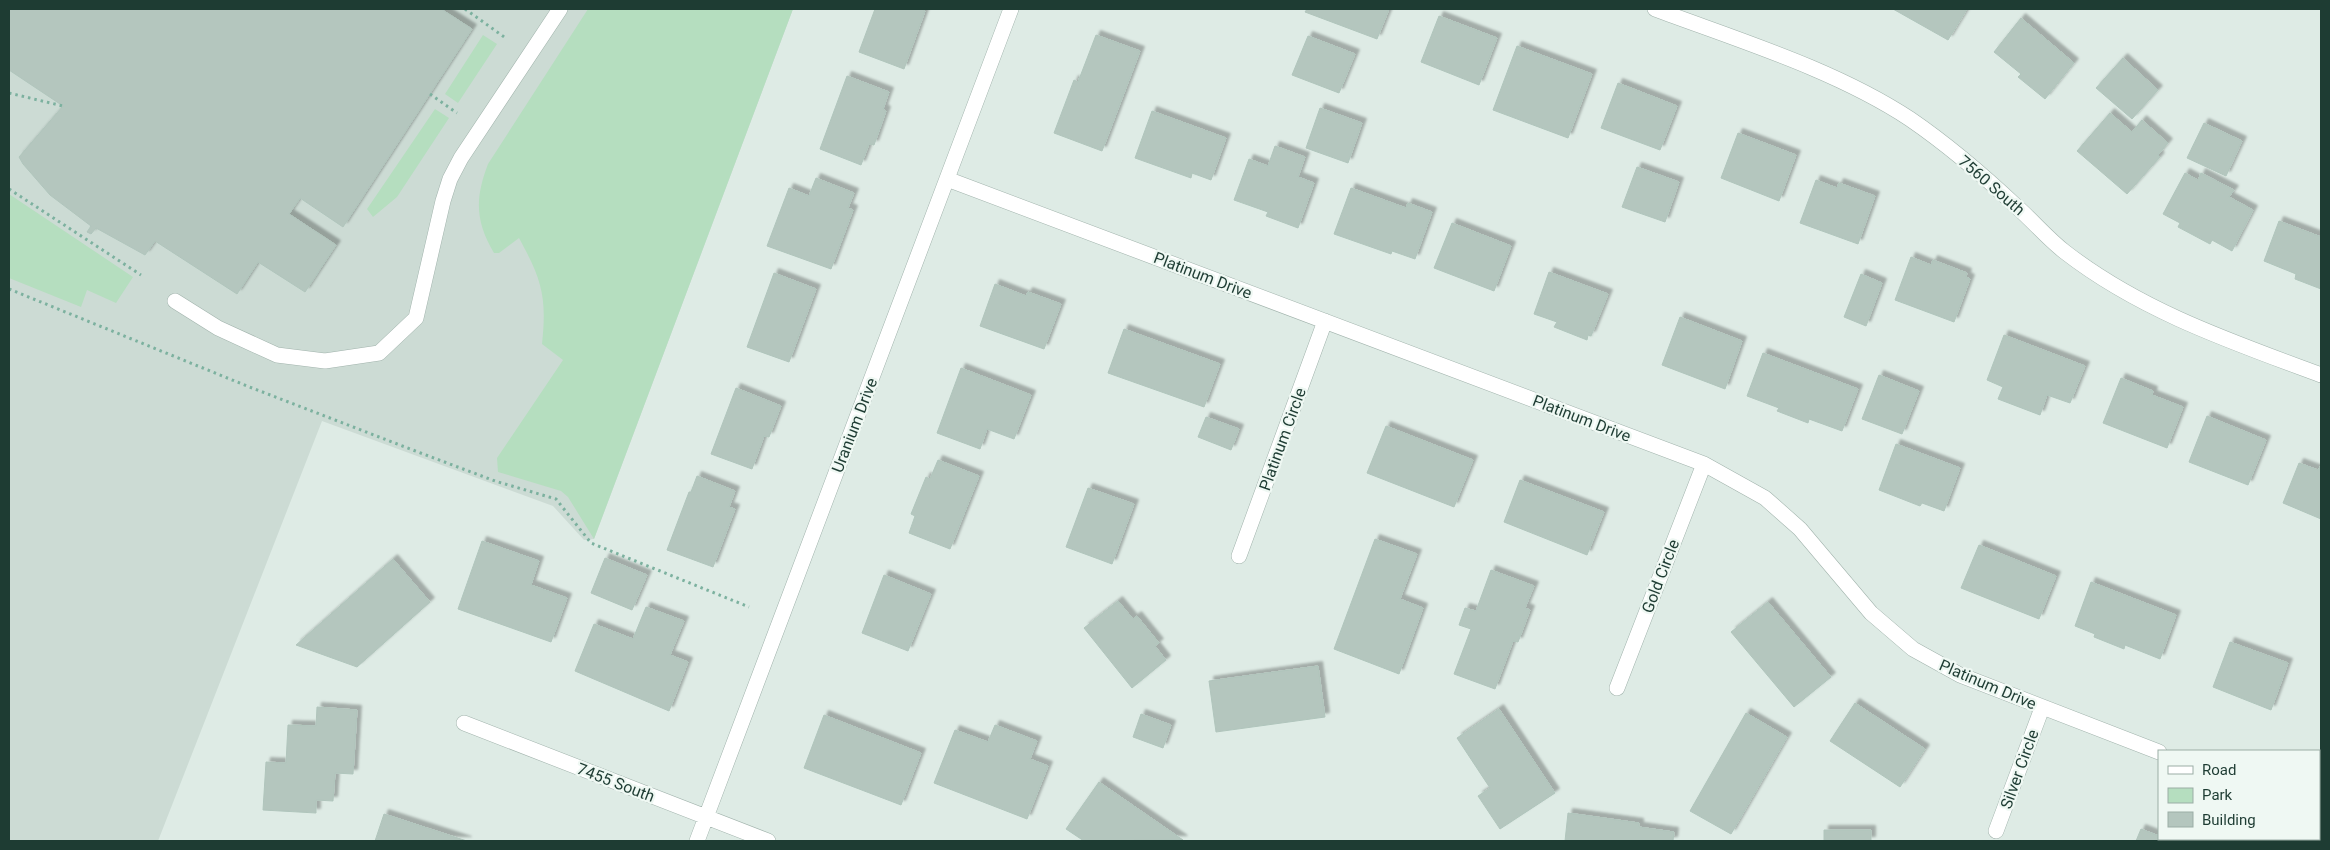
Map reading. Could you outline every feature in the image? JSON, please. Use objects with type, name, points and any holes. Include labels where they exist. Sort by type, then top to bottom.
[{"type":"street","points":[[175,301],[218,328],[277,355],[325,361],[378,353],[416,318],[450,179],[461,158],[560,9]]},
{"type":"street","name":"Uranium Drive","points":[[697,841],[1011,9]]},
{"type":"street","name":"7560 South","points":[[1655,9],[1790,60],[1856,88],[1909,118],[1967,161],[2064,252],[2130,295],[2190,325],[2321,375]]},
{"type":"street","name":"Platinum Drive","points":[[947,179],[1704,464],[1765,498],[1800,529],[1871,613],[1913,649],[1960,676],[2158,752]]},
{"type":"street","name":"Platinum Circle","points":[[1239,556],[1326,321]]},
{"type":"street","name":"Gold Circle","points":[[1617,688],[1704,464]]},
{"type":"street","name":"Silver Circle","points":[[1996,831],[2042,708]]},
{"type":"street","name":"7455 South","points":[[464,723],[768,841]]},
{"type":"path","points":[[465,9],[506,39]]},
{"type":"path","points":[[9,92],[63,106]]},
{"type":"path","points":[[430,94],[458,113]]},
{"type":"path","points":[[9,189],[141,275]]},
{"type":"path","points":[[9,289],[247,386],[418,452],[496,481],[556,499],[591,543],[749,607]]},
{"type":"shaded area","points":[[9,9],[793,9],[594,539],[584,540],[553,506],[322,421],[158,841],[9,841]]},
{"type":"green space","points":[[588,9],[793,9],[594,539],[568,497],[561,491],[498,472],[497,458],[563,360],[542,344],[544,314],[541,289],[533,266],[519,238],[499,253],[494,253],[483,230],[479,209],[481,188],[488,164]]},
{"type":"green space","points":[[483,35],[497,44],[458,103],[445,94]]},
{"type":"green space","points":[[435,109],[449,118],[397,197],[373,217],[367,209]]},
{"type":"green space","points":[[9,194],[133,277],[116,303],[87,290],[81,307],[9,278]]},
{"type":"building","points":[[9,9],[441,9],[472,29],[343,227],[300,198],[289,214],[336,245],[305,292],[258,262],[237,294],[155,241],[145,255],[96,228],[91,234],[87,232],[91,226],[50,195],[23,164],[19,157],[63,106],[9,70]]},
{"type":"building","points":[[875,9],[922,9],[925,11],[904,69],[859,52]]},
{"type":"building","points":[[1307,9],[1389,9],[1377,39],[1305,12]]},
{"type":"building","points":[[1893,9],[1967,9],[1948,40]]},
{"type":"building","points":[[1439,16],[1497,38],[1479,85],[1421,62]]},
{"type":"building","points":[[2021,18],[2074,63],[2045,99],[2018,77],[2021,74],[1994,52]]},
{"type":"building","points":[[1096,35],[1140,51],[1102,151],[1054,133],[1074,80],[1078,82]]},
{"type":"building","points":[[1308,36],[1355,54],[1339,93],[1292,75]]},
{"type":"building","points":[[1517,46],[1592,74],[1568,138],[1493,110]]},
{"type":"building","points":[[2123,58],[2158,90],[2132,119],[2096,88]]},
{"type":"building","points":[[847,76],[889,92],[883,109],[886,111],[874,145],[869,144],[861,165],[820,149]]},
{"type":"building","points":[[1618,83],[1677,106],[1660,150],[1601,128]]},
{"type":"building","points":[[1320,108],[1362,123],[1348,163],[1306,148]]},
{"type":"building","points":[[1152,111],[1226,138],[1211,180],[1192,173],[1191,178],[1135,158]]},
{"type":"building","points":[[2110,113],[2132,132],[2142,120],[2168,143],[2158,155],[2160,157],[2127,194],[2077,151]]},
{"type":"building","points":[[2204,123],[2242,141],[2226,176],[2187,158]]},
{"type":"building","points":[[1738,133],[1796,155],[1779,201],[1721,178]]},
{"type":"building","points":[[1275,146],[1305,157],[1298,177],[1314,183],[1298,228],[1266,216],[1268,212],[1234,200],[1249,159],[1268,166]]},
{"type":"building","points":[[1637,167],[1679,182],[1665,222],[1622,207]]},
{"type":"building","points":[[2185,173],[2198,180],[2201,173],[2234,190],[2229,197],[2253,210],[2232,251],[2212,240],[2210,244],[2178,227],[2180,223],[2163,214]]},
{"type":"building","points":[[816,178],[854,193],[848,208],[853,210],[831,269],[767,246],[789,188],[809,196]]},
{"type":"building","points":[[1816,180],[1837,188],[1839,183],[1875,196],[1858,244],[1800,223]]},
{"type":"building","points":[[1351,188],[1406,208],[1408,203],[1432,212],[1415,259],[1392,251],[1391,254],[1334,234]]},
{"type":"building","points":[[2279,221],[2321,237],[2321,289],[2295,279],[2296,274],[2264,261]]},
{"type":"building","points":[[1452,223],[1511,246],[1494,291],[1434,268]]},
{"type":"building","points":[[1911,257],[1931,265],[1933,260],[1967,273],[1966,277],[1970,279],[1954,322],[1895,300]]},
{"type":"building","points":[[1549,272],[1608,294],[1591,336],[1588,335],[1587,340],[1554,327],[1557,322],[1534,314]]},
{"type":"building","points":[[774,273],[816,289],[789,362],[747,347]]},
{"type":"building","points":[[1861,274],[1882,283],[1866,326],[1844,317]]},
{"type":"building","points":[[995,284],[1026,296],[1028,292],[1061,304],[1044,349],[980,326]]},
{"type":"building","points":[[1680,317],[1742,341],[1725,389],[1662,365]]},
{"type":"building","points":[[1124,329],[1220,364],[1204,407],[1108,373]]},
{"type":"building","points":[[2004,335],[2085,366],[2070,403],[2047,395],[2040,415],[1998,399],[2003,387],[1987,380]]},
{"type":"building","points":[[1763,353],[1858,389],[1842,431],[1809,419],[1808,423],[1777,411],[1779,408],[1747,396]]},
{"type":"building","points":[[961,368],[1031,395],[1014,439],[987,429],[980,449],[937,433]]},
{"type":"building","points":[[1879,375],[1919,391],[1902,434],[1862,419]]},
{"type":"building","points":[[2121,378],[2153,391],[2152,395],[2183,407],[2167,448],[2103,423]]},
{"type":"building","points":[[736,388],[781,406],[769,437],[764,436],[752,469],[711,454]]},
{"type":"building","points":[[2207,416],[2266,440],[2248,485],[2189,462]]},
{"type":"building","points":[[1206,417],[1239,429],[1231,450],[1198,437]]},
{"type":"building","points":[[1386,426],[1473,460],[1454,507],[1367,473]]},
{"type":"building","points":[[1896,444],[1960,468],[1944,511],[1922,503],[1920,506],[1879,490]]},
{"type":"building","points":[[938,460],[979,476],[950,549],[909,533],[915,516],[911,514],[926,477],[930,479]]},
{"type":"building","points":[[2299,463],[2318,470],[2321,465],[2321,519],[2283,503]]},
{"type":"building","points":[[697,476],[735,491],[729,507],[735,509],[713,567],[667,550]]},
{"type":"building","points":[[1520,480],[1604,512],[1587,555],[1504,522]]},
{"type":"building","points":[[1088,488],[1134,504],[1112,564],[1066,547]]},
{"type":"building","points":[[1375,539],[1417,554],[1400,599],[1423,608],[1399,674],[1334,649]]},
{"type":"building","points":[[482,541],[539,561],[531,585],[567,598],[551,642],[458,609]]},
{"type":"building","points":[[1979,545],[2056,576],[2039,619],[1961,588]]},
{"type":"building","points":[[605,558],[647,575],[632,610],[591,593]]},
{"type":"building","points":[[393,559],[430,602],[357,667],[296,645]]},
{"type":"building","points":[[1491,570],[1534,586],[1525,608],[1530,610],[1518,642],[1513,641],[1495,689],[1454,674],[1471,629],[1459,625],[1465,608],[1476,611]]},
{"type":"building","points":[[884,575],[931,594],[908,651],[862,633]]},
{"type":"building","points":[[2091,582],[2176,615],[2160,659],[2125,645],[2124,649],[2094,637],[2095,634],[2075,626]]},
{"type":"building","points":[[1118,601],[1133,619],[1137,616],[1159,643],[1155,646],[1166,660],[1132,688],[1084,628]]},
{"type":"building","points":[[1768,602],[1831,677],[1794,707],[1731,632]]},
{"type":"building","points":[[646,607],[684,621],[670,655],[688,662],[669,711],[575,671],[594,624],[633,639]]},
{"type":"building","points":[[2230,642],[2288,663],[2271,710],[2213,687]]},
{"type":"building","points":[[1318,666],[1325,717],[1216,732],[1209,681]]},
{"type":"building","points":[[1855,703],[1925,749],[1900,787],[1830,741]]},
{"type":"building","points":[[317,707],[357,710],[353,774],[335,773],[333,801],[316,800],[316,813],[263,810],[266,762],[286,763],[288,725],[316,726]]},
{"type":"building","points":[[1499,709],[1555,793],[1500,829],[1478,796],[1490,788],[1457,738]]},
{"type":"building","points":[[1746,713],[1787,737],[1731,834],[1690,811]]},
{"type":"building","points":[[1141,714],[1171,725],[1163,748],[1133,737]]},
{"type":"building","points":[[824,715],[921,753],[901,805],[804,768]]},
{"type":"building","points":[[995,725],[1037,741],[1030,759],[1048,766],[1027,819],[934,783],[955,730],[988,742]]},
{"type":"building","points":[[1099,782],[1183,840],[1084,841],[1066,829]]},
{"type":"building","points":[[1568,813],[1639,823],[1639,827],[1674,832],[1673,841],[1565,841]]},
{"type":"building","points":[[384,814],[467,841],[375,841]]},
{"type":"building","points":[[2141,829],[2158,836],[2158,840],[2174,841],[2136,841]]},
{"type":"building","points":[[1824,830],[1871,830],[1871,841],[1824,841]]}]
